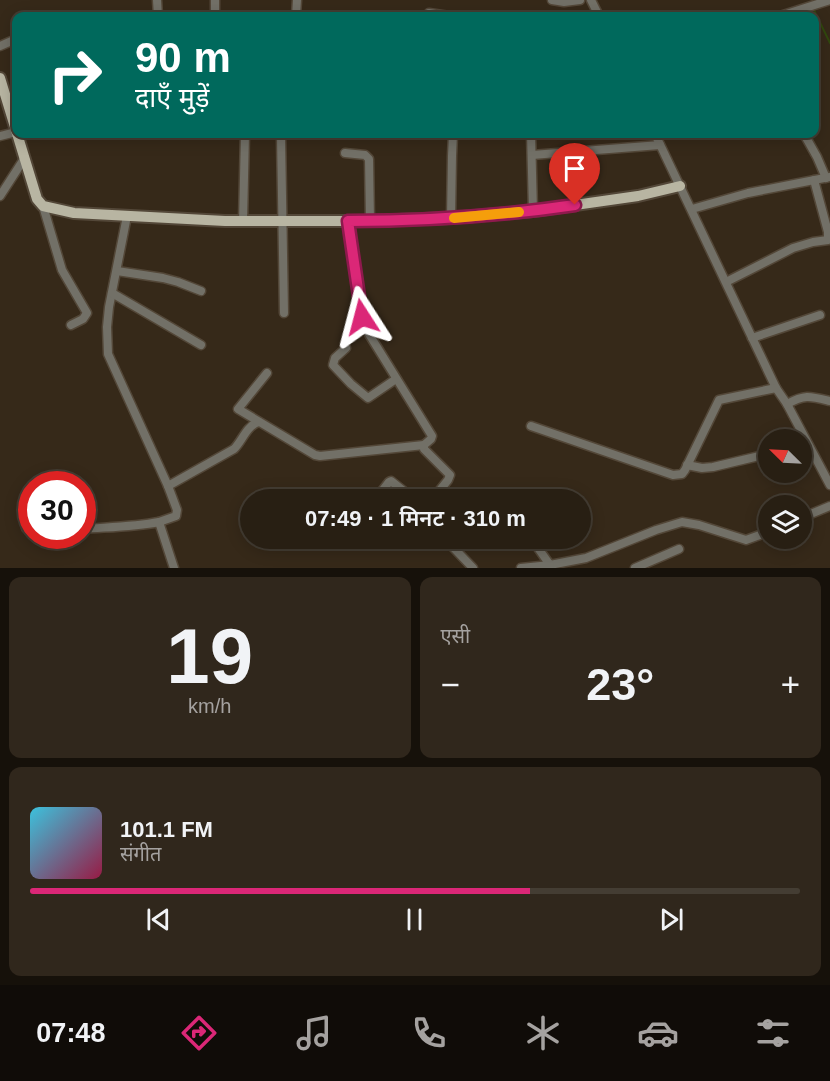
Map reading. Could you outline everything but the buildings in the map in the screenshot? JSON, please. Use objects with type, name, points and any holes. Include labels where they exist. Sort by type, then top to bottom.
[{"type":"main road","points":[[0,78],[12,118]]},
{"type":"main road","points":[[18,138],[37,199],[42,206],[74,213],[243,221],[370,221],[451,218],[533,211],[638,196],[680,186]]},
{"type":"street","points":[[552,0],[564,2],[580,0]]},
{"type":"street","points":[[793,12],[830,0]]},
{"type":"street","points":[[243,221],[245,138]]},
{"type":"street","points":[[281,138],[284,313]]},
{"type":"street","points":[[451,218],[453,138]]},
{"type":"street","points":[[531,138],[533,211]]},
{"type":"street","points":[[657,138],[776,388],[787,404],[798,429]]},
{"type":"street","points":[[692,210],[748,193],[828,177],[806,138]]},
{"type":"street","points":[[532,155],[660,145]]},
{"type":"street","points":[[345,153],[365,156],[369,159],[370,221]]},
{"type":"street","points":[[0,196],[24,159]]},
{"type":"street","points":[[726,282],[793,248],[829,239],[814,180]]},
{"type":"street","points":[[42,206],[62,270],[87,313],[83,319],[71,325]]},
{"type":"street","points":[[96,528],[138,526],[159,522],[177,514],[168,486],[108,354],[109,307],[127,216]]},
{"type":"street","points":[[267,374],[238,409],[315,455],[424,445],[432,436],[364,326],[348,221]]},
{"type":"street","points":[[117,271],[163,278],[201,291]]},
{"type":"street","points":[[112,293],[201,345]]},
{"type":"street","points":[[752,338],[820,315]]},
{"type":"street","points":[[346,348],[335,358],[333,365],[368,398],[396,379]]},
{"type":"street","points":[[531,426],[673,475],[681,474],[719,400],[776,388]]},
{"type":"street","points":[[787,404],[799,397],[808,396],[830,401]]},
{"type":"street","points":[[168,486],[234,449],[249,428],[259,422]]},
{"type":"street","points":[[424,445],[424,449],[450,475],[441,489]]},
{"type":"street","points":[[812,455],[830,485]]},
{"type":"street","points":[[687,465],[702,468],[713,467],[758,456]]},
{"type":"street","points":[[384,489],[391,481],[401,489]]},
{"type":"street","points":[[812,513],[830,506]]},
{"type":"street","points":[[159,522],[174,568]]},
{"type":"street","points":[[521,568],[586,558],[682,522],[746,540],[758,536]]},
{"type":"street","points":[[455,549],[473,568]]},
{"type":"street","points":[[539,549],[550,564]]},
{"type":"street","points":[[635,568],[679,549]]},
{"type":"waterway","points":[[813,8],[815,12]]},
{"type":"waterway","points":[[819,20],[830,43]]},
{"type":"slow traffic","points":[[454,218],[519,212]]},
{"type":"route","points":[[362,317],[348,221],[451,218],[575,205]]}]
